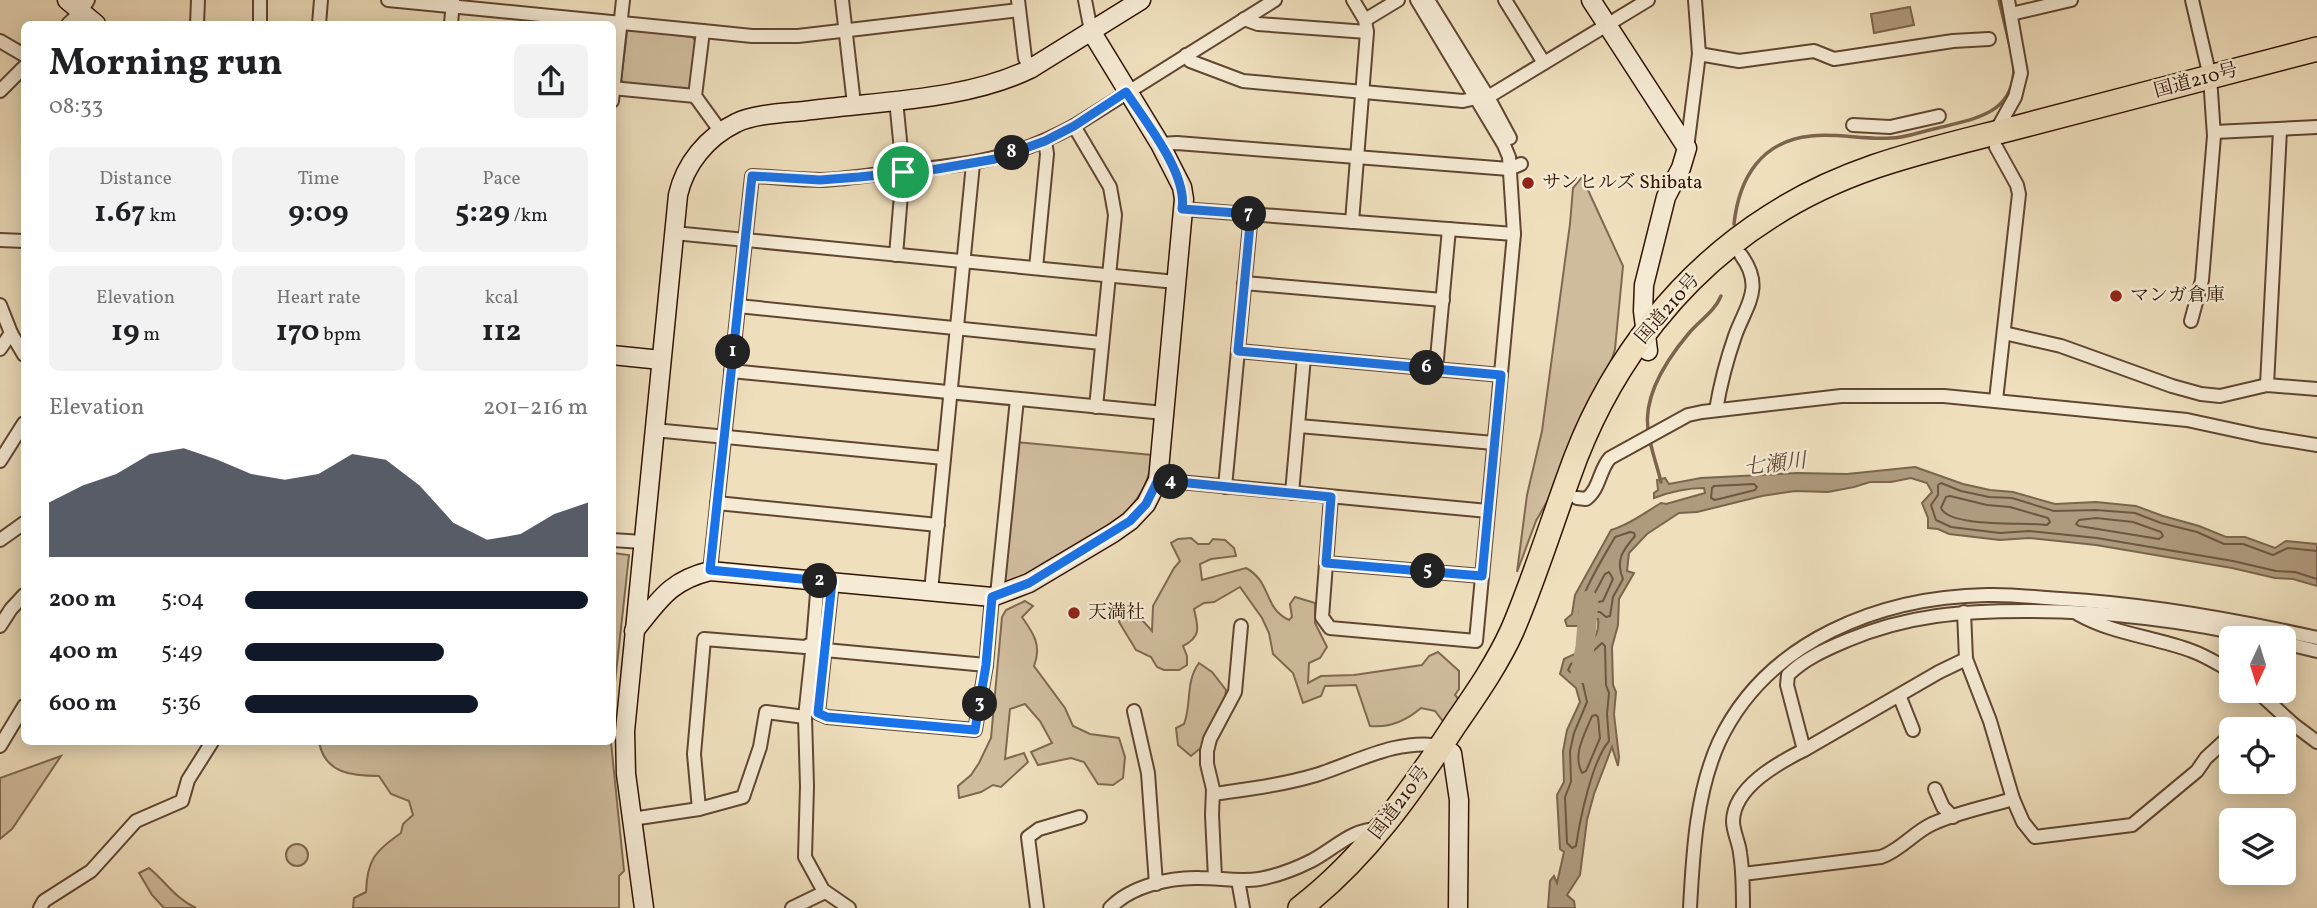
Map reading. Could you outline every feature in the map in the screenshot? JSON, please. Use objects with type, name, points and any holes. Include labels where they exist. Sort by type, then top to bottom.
[{"type":"highway","name":"国道210号","points":[[2211,84],[2317,49]]},
{"type":"highway","name":"国道210号","points":[[1300,908],[1346,868],[1382,829],[1502,681],[1522,645],[1539,605],[1604,428],[1634,372],[1646,342],[1718,273],[1761,239],[1811,208],[1859,185],[1995,140],[2211,84],[2317,63]]},
{"type":"highway","name":"国道210号","points":[[1320,908],[1387,844],[1426,793],[1447,749],[1510,635],[1587,432],[1604,395],[1699,272],[1730,244],[1769,217],[1795,201],[1868,167],[1916,136],[1995,140]]},
{"type":"street","points":[[67,0],[85,5],[94,21]]},
{"type":"street","points":[[197,21],[198,0]]},
{"type":"street","points":[[260,0],[260,21]]},
{"type":"street","points":[[319,21],[321,0]]},
{"type":"street","points":[[388,0],[453,3],[603,21]]},
{"type":"street","points":[[616,62],[623,0]]},
{"type":"street","points":[[842,0],[854,104]]},
{"type":"street","points":[[634,631],[661,596],[690,576],[710,570],[994,596],[1029,583],[1130,521],[1146,504],[1158,480],[1184,199],[1182,187],[1160,144],[1091,32],[1085,0]]},
{"type":"street","points":[[644,908],[626,774],[625,731],[678,195],[687,166],[721,132],[738,121],[935,95],[1013,78],[1141,0]]},
{"type":"street","points":[[710,570],[752,176],[820,180],[973,164],[995,159],[1045,141],[1074,126],[1275,0]]},
{"type":"street","points":[[1352,222],[1366,26],[1353,0]]},
{"type":"street","points":[[1244,19],[1258,24],[1366,26],[1398,0]]},
{"type":"street","points":[[1417,0],[1510,138]]},
{"type":"street","points":[[1331,497],[1322,617],[1330,628],[1476,641],[1514,234],[1515,166],[1482,97],[1428,0]]},
{"type":"street","points":[[1505,0],[1544,63]]},
{"type":"street","points":[[1591,0],[1687,148]]},
{"type":"street","points":[[1186,55],[1190,61],[1243,81],[1463,101],[1482,97],[1648,0]]},
{"type":"street","points":[[1646,342],[1643,304],[1648,266],[1666,197],[1681,168],[1687,148],[1699,54],[1695,0]]},
{"type":"street","points":[[1996,400],[2019,189],[1995,140],[2020,81],[2021,65],[2008,0]]},
{"type":"street","points":[[2011,14],[2071,0]]},
{"type":"street","points":[[2191,321],[2202,280],[2214,132],[2211,84],[2192,0]]},
{"type":"street","points":[[451,21],[453,3]]},
{"type":"street","points":[[71,21],[85,5]]},
{"type":"street","points":[[616,23],[777,37],[846,31],[1019,5],[1025,58],[1030,69]]},
{"type":"street","points":[[703,31],[695,96],[721,132]]},
{"type":"street","points":[[1699,54],[1739,61],[1814,51],[1834,59],[1953,41],[1989,39]]},
{"type":"street","points":[[0,41],[21,53]]},
{"type":"street","points":[[0,91],[21,70]]},
{"type":"street","points":[[616,92],[695,96]]},
{"type":"street","points":[[896,255],[903,172],[897,100]]},
{"type":"street","points":[[1853,125],[1890,127],[1916,136],[1939,116]]},
{"type":"street","points":[[1074,126],[1110,187],[1115,215],[1096,407]]},
{"type":"street","points":[[2214,132],[2317,127]]},
{"type":"street","points":[[2267,385],[2280,130]]},
{"type":"street","points":[[1036,268],[1047,154],[1045,141]]},
{"type":"street","points":[[1160,144],[1515,166]]},
{"type":"street","points":[[931,591],[973,164]]},
{"type":"street","points":[[1182,209],[1514,234]]},
{"type":"street","points":[[1225,487],[1251,214]]},
{"type":"street","points":[[1436,369],[1449,229]]},
{"type":"street","points":[[674,233],[1176,282]]},
{"type":"street","points":[[0,240],[21,241]]},
{"type":"street","points":[[1716,410],[1735,338],[1753,291],[1750,271],[1741,255]]},
{"type":"street","points":[[1244,283],[1443,300]]},
{"type":"street","points":[[0,305],[10,333],[21,350]]},
{"type":"street","points":[[738,306],[1101,343]]},
{"type":"street","points":[[1,345],[10,333]]},
{"type":"street","points":[[2004,333],[2061,346],[2201,394],[2220,396],[2267,385],[2317,389]]},
{"type":"street","points":[[1238,351],[1501,375]]},
{"type":"street","points":[[616,355],[661,360]]},
{"type":"street","points":[[1292,493],[1304,357]]},
{"type":"street","points":[[731,371],[1164,413]]},
{"type":"street","points":[[1577,498],[1586,499],[1593,494],[1604,465],[1616,454],[1688,415],[1807,399],[1924,394],[1996,400],[2187,420],[2317,445]]},
{"type":"street","points":[[825,581],[825,650],[818,713],[827,717],[975,730],[986,665],[1017,399]]},
{"type":"street","points":[[1298,426],[1494,443]]},
{"type":"street","points":[[0,461],[21,428]]},
{"type":"street","points":[[654,430],[944,458]]},
{"type":"street","points":[[1158,480],[1488,511]]},
{"type":"street","points":[[717,503],[938,525]]},
{"type":"street","points":[[0,540],[21,525]]},
{"type":"street","points":[[616,540],[643,542]]},
{"type":"street","points":[[1326,563],[1482,576]]},
{"type":"street","points":[[825,581],[813,643],[805,717],[805,857],[825,892],[849,908]]},
{"type":"street","points":[[1690,908],[1700,803],[1710,765],[1728,725],[1752,692],[1779,665],[1806,644],[1841,626],[1909,604],[1988,595],[2153,606],[2317,638]]},
{"type":"street","points":[[0,626],[21,597]]},
{"type":"street","points":[[2072,611],[2095,622],[2191,651],[2219,665]]},
{"type":"street","points":[[1804,750],[1787,685],[1791,672],[1821,652],[1860,635],[1921,617],[1964,612],[2072,611],[2170,620],[2219,630]]},
{"type":"street","points":[[1964,612],[1966,659],[1990,721],[2013,799],[2033,835],[2039,838],[2132,825],[2195,773],[2219,746]]},
{"type":"street","points":[[1215,878],[1213,794],[1207,751],[1210,739],[1236,692],[1241,625]]},
{"type":"street","points":[[699,809],[694,754],[704,639],[805,647],[813,643]]},
{"type":"street","points":[[2296,646],[2317,651]]},
{"type":"street","points":[[825,650],[986,665]]},
{"type":"street","points":[[1743,908],[1743,874],[1734,817],[1747,790],[1759,777],[1804,750],[1966,659]]},
{"type":"street","points":[[1901,700],[1913,730]]},
{"type":"street","points":[[2271,704],[2285,717]]},
{"type":"street","points":[[0,746],[21,711]]},
{"type":"street","points":[[1134,711],[1149,773],[1156,884]]},
{"type":"street","points":[[632,819],[699,809],[743,797],[760,747],[766,712],[805,717]]},
{"type":"street","points":[[2296,726],[2317,742]]},
{"type":"street","points":[[1213,794],[1286,783],[1385,750],[1425,743],[1447,749],[1459,800],[1458,908]]},
{"type":"street","points":[[40,908],[44,901],[91,871],[136,821],[182,801],[188,780],[210,745]]},
{"type":"street","points":[[1935,789],[1944,807],[1953,817]]},
{"type":"street","points":[[1743,874],[1881,857],[1897,850],[1928,826],[2013,799]]},
{"type":"street","points":[[1037,908],[1028,838],[1039,829],[1080,817]]},
{"type":"street","points":[[1110,908],[1126,896],[1156,884],[1184,878],[1238,880],[1272,876],[1311,861],[1349,836],[1382,829]]},
{"type":"street","points":[[1327,851],[1346,868]]},
{"type":"street","points":[[1238,880],[1243,908]]},
{"type":"street","points":[[792,908],[825,892]]},
{"type":"shaded area","points":[[630,29],[692,37],[696,41],[689,91],[625,84],[621,80],[627,32]]},
{"type":"shaded area","points":[[1582,177],[1623,266],[1615,349],[1586,411],[1557,484],[1536,521],[1517,572],[1527,495],[1542,431],[1573,188]]},
{"type":"shaded area","points":[[1016,442],[1152,455],[1144,487],[1123,515],[1074,549],[1006,585],[1002,580]]},
{"type":"shaded area","points":[[1191,538],[1198,544],[1209,544],[1213,539],[1225,540],[1234,548],[1236,556],[1211,559],[1200,564],[1202,580],[1246,568],[1260,580],[1275,609],[1289,620],[1292,617],[1290,604],[1295,597],[1315,603],[1315,623],[1327,647],[1320,658],[1309,663],[1308,683],[1321,676],[1354,675],[1422,665],[1429,656],[1438,652],[1459,671],[1459,689],[1455,695],[1460,701],[1449,720],[1442,720],[1435,711],[1421,708],[1397,722],[1370,726],[1356,685],[1325,686],[1321,696],[1303,703],[1293,673],[1273,654],[1269,633],[1262,618],[1240,587],[1214,602],[1204,603],[1194,609],[1196,635],[1183,646],[1187,665],[1179,670],[1157,667],[1151,657],[1136,650],[1119,622],[1122,614],[1134,611],[1152,631],[1153,606],[1180,561],[1171,543],[1178,539]]},
{"type":"shaded area","points":[[616,553],[629,555],[616,674]]},
{"type":"shaded area","points":[[1025,601],[1033,606],[1022,617],[1036,640],[1034,666],[1065,708],[1073,726],[1090,734],[1119,738],[1125,757],[1123,778],[1113,785],[1098,784],[1084,762],[1071,758],[1038,765],[1031,752],[1052,743],[1040,721],[1025,704],[1010,709],[1005,759],[1024,753],[1028,762],[1001,787],[993,785],[981,792],[959,798],[958,786],[971,775],[991,738],[1002,617],[1006,610]]},
{"type":"shaded area","points":[[1199,663],[1212,672],[1226,690],[1218,728],[1191,756],[1178,745],[1176,728],[1184,724],[1190,685]]},
{"type":"shaded area","points":[[320,745],[611,745],[624,871],[619,876],[619,908],[353,908],[354,898],[366,892],[368,872],[374,857],[401,833],[403,824],[413,815],[409,801],[391,794],[379,776],[341,771],[327,761]]},
{"type":"shaded area","points":[[61,756],[12,829],[0,839],[0,778]]},
{"type":"shaded area","points":[[297,844],[305,847],[308,855],[305,863],[297,866],[289,863],[286,855],[289,847]]},
{"type":"shaded area","points":[[149,868],[177,895],[196,908],[164,908],[152,895],[139,873]]},
{"type":"water","points":[[1910,7],[1914,25],[1874,33],[1871,14]]},
{"type":"water","points":[[1915,467],[1963,484],[2013,492],[2055,504],[2096,502],[2136,506],[2226,537],[2245,537],[2275,548],[2286,541],[2317,544],[2317,586],[2293,579],[2096,545],[2029,538],[2000,540],[1949,534],[1928,528],[1928,518],[1922,503],[1932,492],[1927,483],[1911,478],[1870,482],[1828,492],[1795,491],[1697,512],[1679,513],[1647,534],[1629,553],[1627,571],[1634,573],[1619,599],[1618,625],[1612,647],[1618,766],[1612,747],[1587,820],[1580,875],[1567,895],[1574,901],[1575,908],[1548,908],[1550,881],[1554,876],[1557,883],[1564,852],[1560,849],[1557,795],[1564,782],[1563,751],[1567,730],[1580,702],[1576,688],[1560,674],[1564,659],[1589,645],[1598,627],[1598,619],[1592,619],[1589,626],[1567,626],[1565,620],[1572,614],[1575,595],[1611,530],[1661,503],[1705,493],[1704,488],[1691,489],[1654,498],[1654,493],[1658,490],[1657,480],[1665,478],[1669,484],[1701,478],[1797,473],[1847,474]]},
{"type":"waterway","points":[[1999,0],[2010,46]]},
{"type":"waterway","points":[[1734,224],[1747,177],[1766,154],[1779,145],[1794,139],[1821,135],[1897,138],[1979,116],[1991,111],[2008,93],[2013,80],[2014,63]]},
{"type":"waterway","points":[[1661,482],[1648,430],[1647,417],[1653,391],[1673,354],[1721,296]]},
{"type":"waterway","name":"七瀬川","points":[[1580,674],[1589,600]]},
{"type":"place","name":"サンヒルズ Shibata","points":[[1528,183]]},
{"type":"place","name":"マンガ倉庫","points":[[2116,296]]},
{"type":"place","name":"天満社","points":[[1074,613]]},
{"type":"route","points":[[1126,92],[1175,171],[1182,187],[1182,209],[1251,214],[1238,351],[1501,375],[1482,576],[1326,563],[1331,497],[1158,480],[1146,504],[1130,521],[1113,533],[1029,583],[992,597],[986,665],[975,730],[827,717],[818,713],[832,582],[710,570],[752,176],[820,180],[903,172],[995,159],[1045,141],[1074,126],[1126,92]]}]
